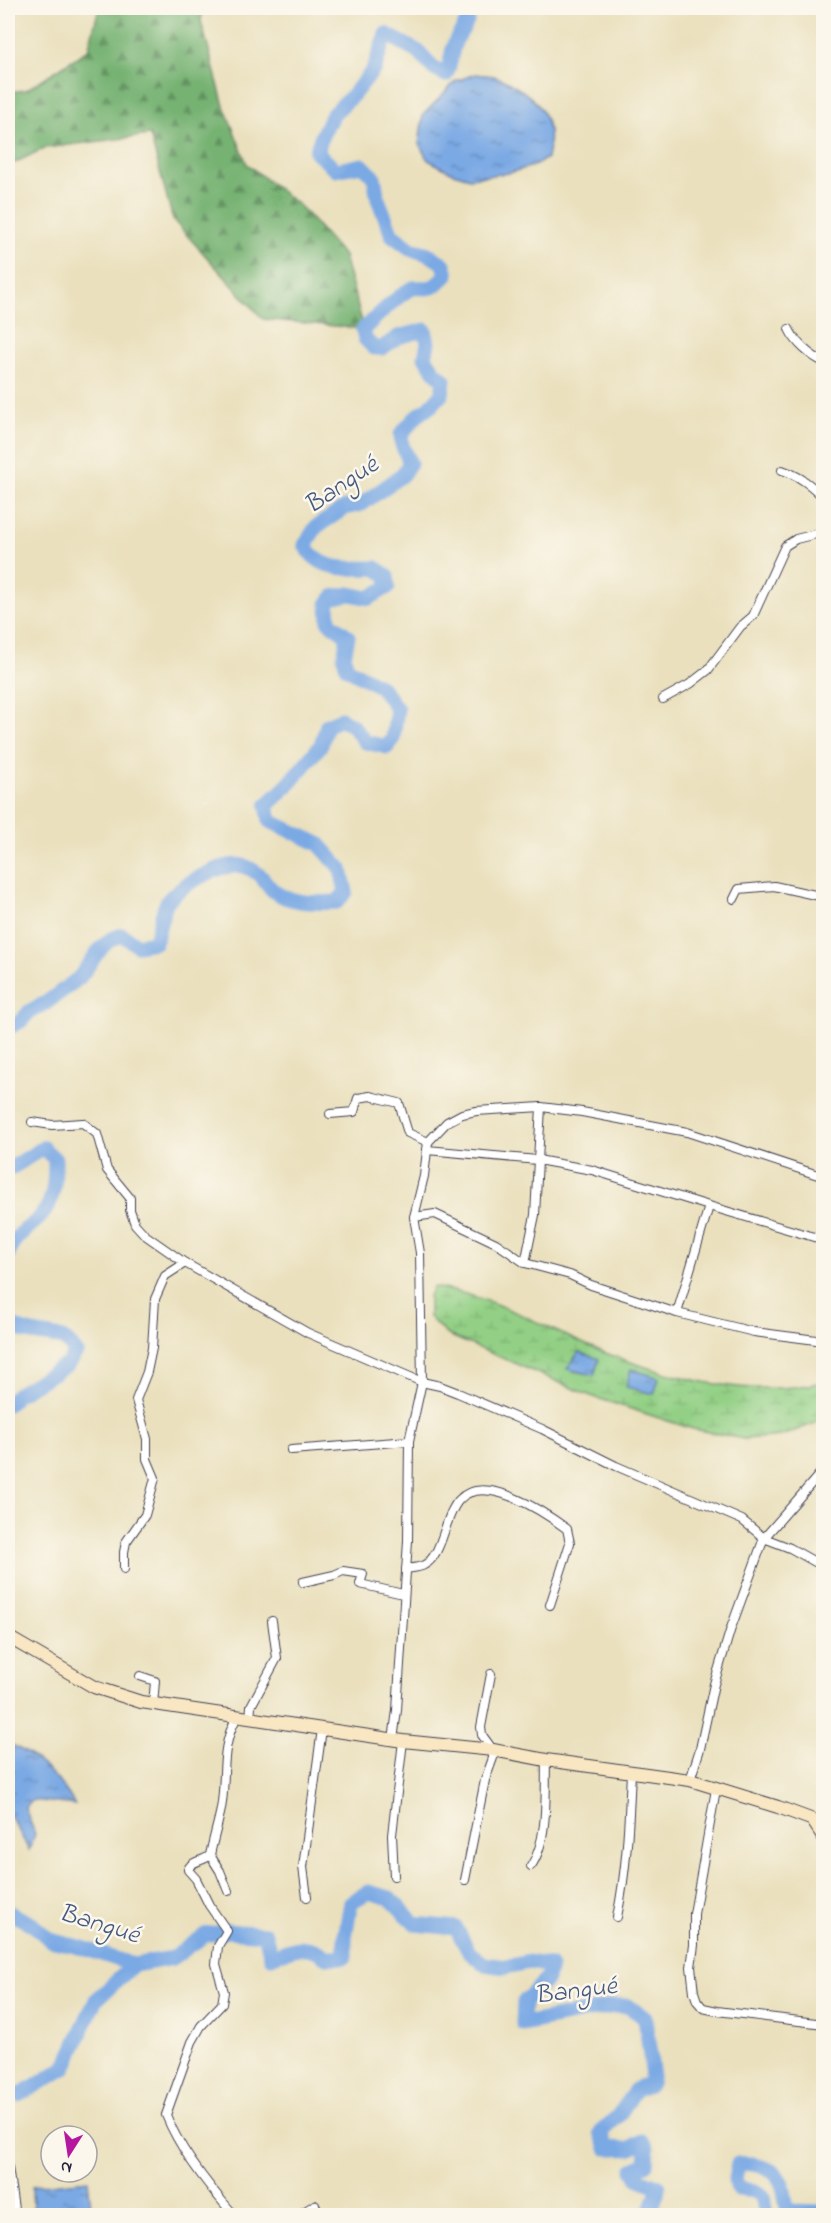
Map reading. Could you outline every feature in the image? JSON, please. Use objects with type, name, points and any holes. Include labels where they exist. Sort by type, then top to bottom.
[{"type":"main road","points":[[8,1637],[94,1687],[128,1699],[153,1705],[398,1741],[494,1750],[546,1760],[690,1780],[818,1822],[824,1838]]},
{"type":"street","points":[[789,329],[793,338],[814,358],[824,362]]},
{"type":"street","points":[[783,471],[795,474],[810,484],[824,498]]},
{"type":"street","points":[[663,699],[690,684],[708,670],[740,627],[753,616],[785,546],[796,539],[824,530]]},
{"type":"street","points":[[734,899],[739,889],[774,886],[824,897]]},
{"type":"street","points":[[330,1114],[354,1112],[358,1098],[370,1096],[399,1102],[408,1132],[427,1146],[538,1160],[592,1170],[824,1240]]},
{"type":"street","points":[[525,1263],[535,1215],[541,1107]]},
{"type":"street","points":[[394,1876],[392,1835],[406,1569],[409,1442],[422,1382],[420,1253],[414,1217],[424,1176],[427,1146],[447,1122],[462,1114],[541,1107],[582,1112],[687,1132],[824,1177]]},
{"type":"street","points":[[32,1122],[52,1125],[83,1123],[97,1134],[107,1170],[130,1198],[129,1210],[135,1224],[145,1235],[185,1263],[308,1333],[422,1382],[458,1393],[542,1429],[637,1476],[742,1520],[764,1538],[800,1553],[824,1567]]},
{"type":"street","points":[[677,1313],[710,1206]]},
{"type":"street","points":[[414,1217],[435,1214],[496,1243],[525,1263],[570,1275],[591,1285],[677,1313],[754,1332],[824,1341]]},
{"type":"street","points":[[124,1569],[126,1542],[145,1515],[156,1478],[147,1459],[147,1439],[136,1400],[147,1372],[152,1348],[155,1299],[165,1276],[185,1263]]},
{"type":"street","points":[[291,1450],[409,1442]]},
{"type":"street","points":[[690,1780],[700,1749],[714,1684],[731,1628],[764,1538],[824,1469]]},
{"type":"street","points":[[406,1569],[425,1565],[436,1552],[459,1500],[478,1490],[504,1495],[530,1504],[567,1529],[570,1543],[550,1605]]},
{"type":"street","points":[[303,1582],[343,1571],[363,1574],[360,1584],[403,1594]]},
{"type":"street","points":[[250,1719],[251,1706],[277,1658],[273,1621]]},
{"type":"street","points":[[465,1880],[485,1780],[494,1750],[482,1735],[481,1727],[490,1674]]},
{"type":"street","points":[[140,1676],[155,1681],[153,1705]]},
{"type":"street","points":[[236,2216],[213,2190],[187,2153],[166,2115],[192,2042],[201,2026],[222,2004],[224,1992],[216,1964],[218,1946],[228,1931],[188,1870],[192,1864],[210,1855],[222,1807],[222,1774],[230,1730],[237,1717]]},
{"type":"street","points":[[307,1897],[303,1867],[322,1729]]},
{"type":"street","points":[[531,1866],[536,1859],[544,1820],[546,1760]]},
{"type":"street","points":[[617,1917],[622,1896],[632,1771]]},
{"type":"street","points":[[716,1789],[694,1914],[691,1967],[697,2001],[703,2008],[717,2011],[824,2024]]},
{"type":"street","points":[[210,1855],[220,1871],[228,1892]]},
{"type":"street","points":[[8,2167],[15,2216]]},
{"type":"street","points":[[297,2216],[315,2205],[320,2216]]},
{"type":"green space","points":[[99,8],[203,8],[201,21],[224,106],[247,164],[301,207],[344,256],[364,329],[263,319],[173,220],[150,135],[45,148],[8,166],[8,92],[26,90],[88,50]]},
{"type":"green space","points":[[433,1287],[460,1292],[487,1301],[608,1354],[687,1378],[714,1384],[769,1388],[796,1387],[823,1382],[823,1420],[781,1436],[744,1439],[693,1429],[591,1396],[446,1334],[429,1317],[429,1296]]},
{"type":"water","points":[[475,74],[500,78],[534,100],[545,116],[548,126],[547,158],[536,165],[509,173],[470,178],[453,173],[428,160],[419,144],[423,115],[456,81]]},
{"type":"water","points":[[579,1352],[599,1359],[594,1375],[567,1369]]},
{"type":"water","points":[[631,1369],[659,1378],[654,1394],[626,1387]]},
{"type":"water","points":[[8,1743],[28,1754],[55,1777],[75,1805],[33,1800],[25,1808],[35,1834],[29,1850],[8,1814]]},
{"type":"water","points":[[88,2184],[92,2215],[33,2215],[32,2186]]},
{"type":"waterway","name":"Bangué","points":[[8,1028],[79,978],[101,948],[111,939],[122,935],[137,945],[155,942],[167,902],[191,882],[213,871],[234,865],[243,866],[256,872],[278,894],[300,901],[337,902],[346,892],[341,869],[319,844],[270,821],[267,805],[288,785],[321,745],[327,725],[341,719],[353,726],[365,742],[387,747],[393,738],[397,709],[381,687],[347,668],[344,657],[348,636],[329,622],[328,604],[333,597],[350,594],[369,598],[388,587],[387,576],[376,568],[346,568],[327,565],[311,554],[305,545],[316,527],[345,508],[362,504],[402,475],[410,463],[402,445],[401,434],[442,394],[444,380],[434,371],[425,357],[428,343],[425,330],[398,337],[382,348],[374,348],[365,339],[363,330],[408,291],[413,288],[432,287],[447,275],[444,264],[428,254],[411,249],[392,235],[378,199],[374,177],[362,165],[336,170],[316,152],[333,114],[353,95],[374,69],[386,34],[419,52],[434,69],[446,75],[455,42],[467,22],[470,8]]},
{"type":"waterway","name":"Bangué","points":[[8,1167],[13,1167],[43,1148],[55,1159],[52,1196],[46,1210],[18,1237],[8,1254]]},
{"type":"waterway","name":"Bangué","points":[[8,1322],[30,1333],[60,1338],[76,1352],[68,1364],[18,1394],[8,1404]]},
{"type":"waterway","name":"Bangué","points":[[8,1912],[32,1924],[50,1940],[134,1965],[173,1958],[205,1935],[227,1931],[265,1934],[271,1957],[299,1948],[312,1949],[326,1957],[345,1957],[345,1937],[351,1902],[368,1892],[390,1898],[415,1924],[456,1928],[469,1952],[484,1964],[506,1967],[529,1962],[550,1966],[547,1979],[524,2002],[523,2024],[614,2006],[628,2006],[645,2018],[652,2070],[650,2085],[636,2089],[618,2116],[601,2132],[607,2148],[629,2149],[642,2141],[647,2148],[646,2164],[633,2170],[637,2178],[659,2187],[649,2216]]},
{"type":"waterway","points":[[8,2091],[19,2095],[65,2068],[95,2001],[134,1965]]},
{"type":"waterway","name":"Bangué","points":[[766,2216],[763,2196],[755,2191],[738,2189],[735,2179],[738,2164],[755,2164],[772,2171],[782,2183],[787,2208],[792,2211],[824,2212]]}]
